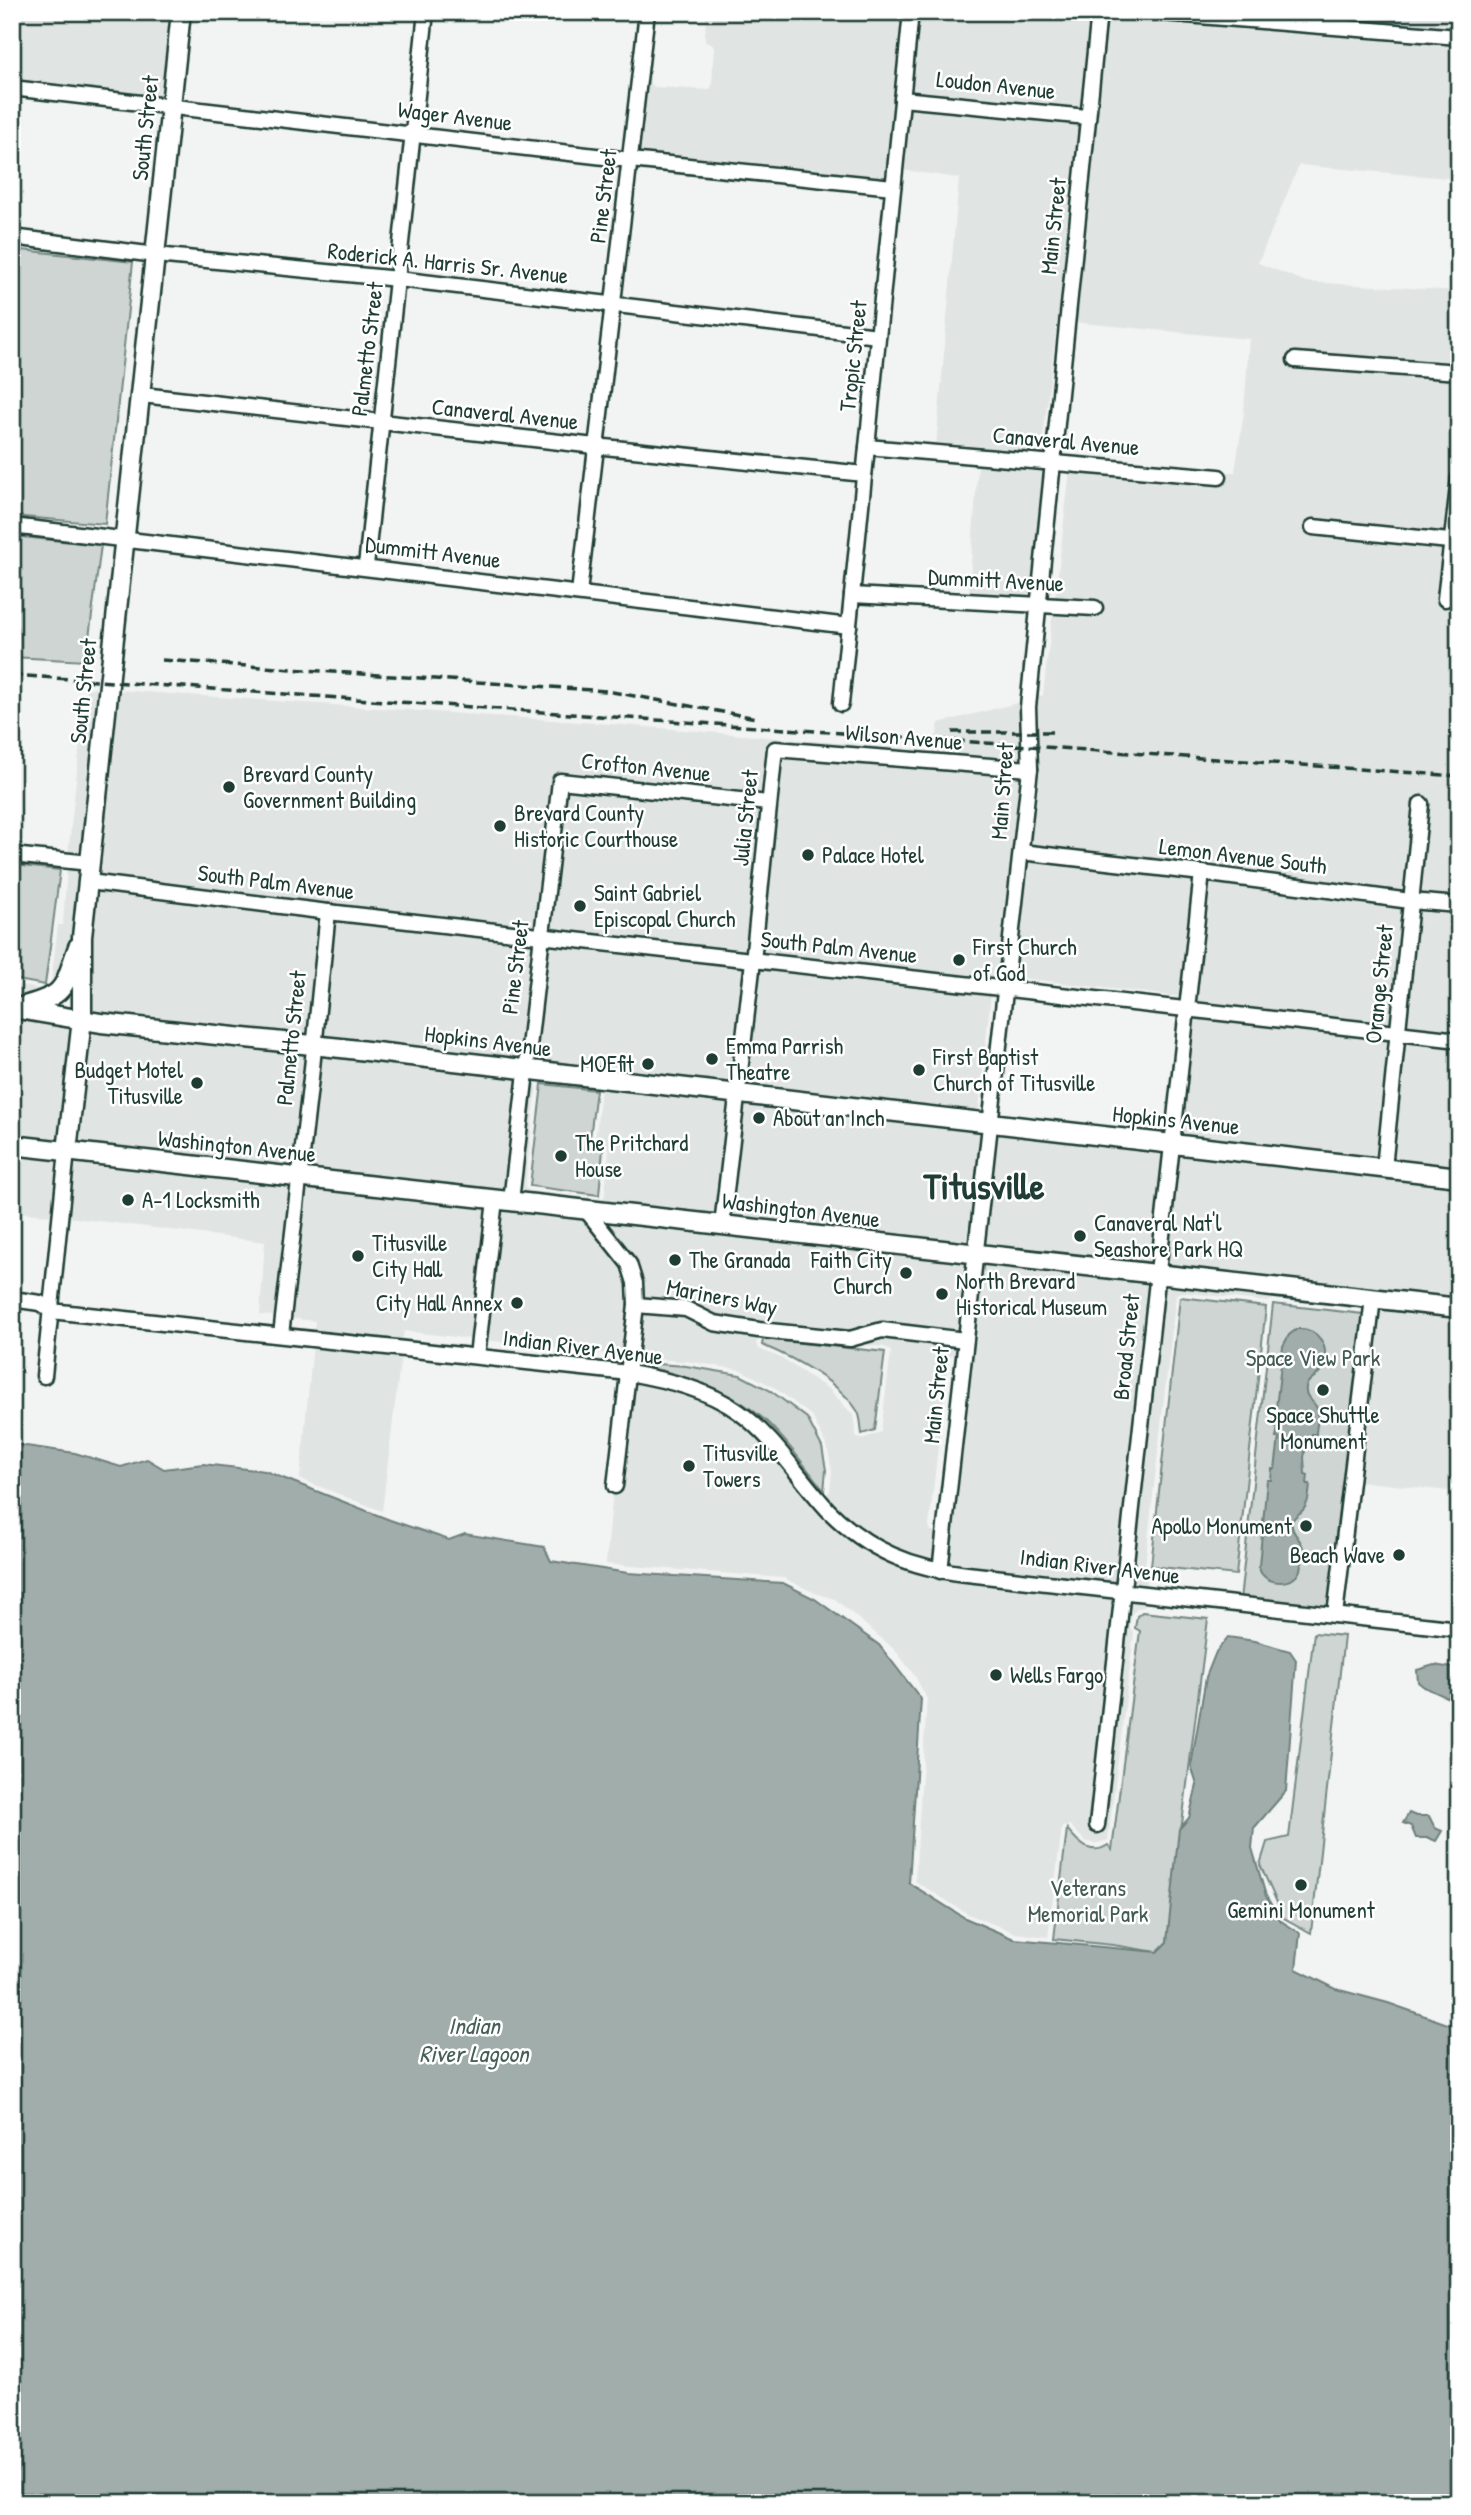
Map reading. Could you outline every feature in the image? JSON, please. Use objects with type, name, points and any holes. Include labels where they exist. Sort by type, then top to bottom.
[{"type":"main road","name":"South Street","points":[[67,1151],[82,1019],[82,937],[181,12]]},
{"type":"main road","points":[[15,1008],[50,999],[58,994],[65,983],[82,937]]},
{"type":"main road","name":"Hopkins Avenue","points":[[15,1008],[82,1019],[1459,1177]]},
{"type":"main road","name":"Washington Avenue","points":[[12,1145],[1459,1308]]},
{"type":"street","name":"Palmetto Street","points":[[366,566],[426,12]]},
{"type":"street","name":"Pine Street","points":[[579,593],[647,12]]},
{"type":"street","name":"Tropic Street","points":[[841,704],[911,12]]},
{"type":"street","name":"Main Street","points":[[940,1571],[1030,769],[1028,707],[1099,12]]},
{"type":"street","points":[[1149,12],[1296,18],[1459,37]]},
{"type":"street","name":"Wager Avenue","points":[[12,88],[630,160],[893,187]]},
{"type":"street","name":"Loudon Avenue","points":[[902,99],[1087,117]]},
{"type":"street","name":"Roderick A. Harris Sr. Avenue","points":[[12,237],[156,255],[398,279],[878,336]]},
{"type":"street","points":[[1294,360],[1459,372]]},
{"type":"street","name":"Canaveral Avenue","points":[[142,395],[864,474]]},
{"type":"street","name":"Canaveral Avenue","points":[[867,447],[1219,477]]},
{"type":"street","points":[[1445,599],[1455,542],[1459,478]]},
{"type":"street","name":"Dummitt Avenue","points":[[12,526],[366,566],[849,626]]},
{"type":"street","points":[[1314,527],[1455,542]]},
{"type":"street","name":"Dummitt Avenue","points":[[852,595],[1095,608]]},
{"type":"street","name":"Wilson Avenue","points":[[775,749],[1030,769]]},
{"type":"street","name":"Julia Street","points":[[722,1225],[775,749]]},
{"type":"street","name":"Pine Street","points":[[478,1356],[526,1070],[560,780]]},
{"type":"street","name":"Crofton Avenue","points":[[560,780],[768,803]]},
{"type":"street","name":"Orange Street","points":[[1384,1168],[1421,804]]},
{"type":"street","name":"Lemon Avenue South","points":[[1021,852],[1459,905]]},
{"type":"street","points":[[12,855],[90,863]]},
{"type":"street","name":"Broad Street","points":[[1097,1825],[1202,873]]},
{"type":"street","name":"South Palm Avenue","points":[[89,882],[328,912],[1459,1040]]},
{"type":"street","name":"Palmetto Street","points":[[281,1335],[328,912]]},
{"type":"street","name":"South Street","points":[[44,1376],[67,1151]]},
{"type":"street","points":[[586,1210],[629,1264],[635,1283],[636,1305],[615,1486]]},
{"type":"street","points":[[1335,1615],[1373,1298]]},
{"type":"street","name":"Indian River Avenue","points":[[12,1300],[40,1303],[51,1311],[629,1373],[668,1381],[707,1394],[738,1411],[769,1437],[829,1510],[866,1543],[900,1559],[940,1571],[1459,1629]]},
{"type":"street","name":"Mariners Way","points":[[636,1305],[686,1309],[714,1323],[772,1332],[850,1339],[882,1330],[965,1339]]},
{"type":"shaded area","points":[[12,12],[174,12],[165,101],[12,82]]},
{"type":"shaded area","points":[[706,12],[904,12],[887,180],[638,155],[653,25],[650,84],[655,87],[709,90],[712,86],[714,48],[712,44],[705,42]]},
{"type":"shaded area","points":[[918,12],[1091,14],[1080,110],[909,93]]},
{"type":"shaded area","points":[[1304,12],[1459,12],[1459,31],[1304,19]]},
{"type":"shaded area","points":[[1105,15],[1459,43],[1459,179],[1299,165],[1258,263],[1306,282],[1459,291],[1459,366],[1288,353],[1287,365],[1459,378],[1459,417],[1445,535],[1307,521],[1306,532],[1443,547],[1437,604],[1451,606],[1459,548],[1459,899],[1418,896],[1428,799],[1415,798],[1404,894],[1028,847],[1037,765],[1035,698],[1043,695],[1053,611],[1102,614],[1102,603],[1055,599],[1070,470],[1225,484],[1226,472],[1235,472],[1244,412],[1249,339],[1073,322]]},
{"type":"shaded area","points":[[908,106],[1079,122],[1060,321],[1057,321],[1041,455],[936,447],[959,178],[902,170]]},
{"type":"shaded area","points":[[978,463],[1045,468],[1032,598],[969,595]]},
{"type":"shaded area","points":[[86,688],[101,689],[84,856],[68,855]]},
{"type":"shaded area","points":[[115,690],[624,725],[934,751],[939,723],[1021,702],[1023,763],[769,742],[762,796],[554,774],[535,929],[96,877]]},
{"type":"shaded area","points":[[781,756],[1022,775],[999,975],[993,975],[993,981],[761,955]]},
{"type":"shaded area","points":[[566,787],[761,808],[747,954],[549,930]]},
{"type":"shaded area","points":[[1027,859],[1194,878],[1180,997],[1013,977]]},
{"type":"shaded area","points":[[67,867],[83,868],[75,936],[53,990],[12,1002],[12,984],[45,990],[51,985],[58,925],[63,925]]},
{"type":"shaded area","points":[[1208,880],[1403,906],[1390,1027],[1193,1004]]},
{"type":"shaded area","points":[[95,889],[320,917],[308,1039],[89,1014],[89,938]]},
{"type":"shaded area","points":[[1417,908],[1459,911],[1459,1034],[1404,1028]]},
{"type":"shaded area","points":[[334,918],[534,941],[520,1063],[321,1040]]},
{"type":"shaded area","points":[[547,942],[745,966],[731,1088],[534,1064]]},
{"type":"shaded area","points":[[759,968],[991,993],[978,1116],[745,1089]]},
{"type":"shaded area","points":[[12,1015],[74,1024],[61,1145],[12,1139]]},
{"type":"shaded area","points":[[1192,1016],[1389,1039],[1378,1161],[1179,1139]]},
{"type":"shaded area","points":[[88,1027],[307,1052],[293,1171],[75,1146]]},
{"type":"shaded area","points":[[1402,1041],[1459,1047],[1459,1171],[1391,1162]]},
{"type":"shaded area","points":[[320,1053],[518,1075],[505,1194],[307,1172]]},
{"type":"shaded area","points":[[532,1077],[729,1100],[716,1218],[519,1196]],"holes":[[[543,1079],[601,1088],[595,1143],[605,1144],[609,1150],[605,1195],[602,1199],[530,1191],[525,1188],[537,1082]]]},
{"type":"shaded area","points":[[743,1101],[982,1128],[969,1248],[730,1220]]},
{"type":"shaded area","points":[[996,1130],[1164,1149],[1151,1268],[983,1250]]},
{"type":"shaded area","points":[[12,1151],[60,1157],[54,1216],[12,1211]]},
{"type":"shaded area","points":[[1178,1151],[1459,1183],[1459,1302],[1165,1270]]},
{"type":"shaded area","points":[[74,1158],[291,1183],[276,1316],[260,1315],[265,1242],[68,1217]]},
{"type":"shaded area","points":[[305,1184],[487,1205],[472,1339],[404,1331],[402,1342],[314,1333],[315,1321],[290,1318]]},
{"type":"shaded area","points":[[501,1206],[582,1215],[623,1267],[628,1283],[629,1305],[623,1356],[486,1340]]},
{"type":"shaded area","points":[[601,1218],[968,1260],[958,1333],[849,1333],[760,1324],[642,1299],[642,1282],[636,1262]]},
{"type":"shaded area","points":[[981,1262],[1149,1280],[1116,1583],[947,1566]]},
{"type":"shaded area","points":[[1163,1282],[1365,1304],[1364,1309],[1273,1299],[1267,1302],[1181,1292],[1176,1294],[1145,1565],[1148,1571],[1146,1587],[1130,1585]]},
{"type":"shaded area","points":[[1379,1305],[1459,1314],[1459,1492],[1358,1481]]},
{"type":"shaded area","points":[[642,1312],[684,1315],[758,1336],[756,1344],[759,1349],[781,1358],[830,1390],[853,1415],[856,1436],[862,1439],[881,1432],[891,1352],[886,1347],[856,1344],[883,1336],[957,1345],[956,1354],[948,1359],[929,1526],[931,1531],[937,1532],[934,1563],[902,1553],[870,1538],[834,1507],[826,1496],[830,1491],[832,1471],[827,1446],[812,1416],[774,1387],[741,1370],[686,1361],[643,1358],[637,1361]]},
{"type":"shaded area","points":[[313,1345],[401,1354],[382,1511],[300,1479]]},
{"type":"shaded area","points":[[635,1381],[666,1387],[704,1400],[734,1416],[764,1441],[824,1515],[861,1547],[896,1564],[944,1578],[1115,1595],[1090,1831],[1103,1832],[1129,1597],[1145,1599],[1144,1607],[1137,1608],[1131,1615],[1130,1629],[1134,1633],[1108,1840],[1094,1844],[1084,1840],[1070,1825],[1062,1827],[1048,1937],[1016,1933],[968,1914],[915,1881],[927,1699],[914,1674],[894,1649],[835,1599],[784,1578],[606,1564],[613,1492],[621,1492]]},
{"type":"green space","points":[[12,249],[133,262],[105,524],[12,516]]},
{"type":"green space","points":[[12,536],[101,545],[86,661],[12,657]]},
{"type":"green space","points":[[12,865],[60,870],[45,985],[12,979]]},
{"type":"green space","points":[[542,1084],[596,1090],[589,1146],[603,1149],[599,1195],[530,1186]]},
{"type":"green space","points":[[1180,1297],[1266,1307],[1236,1575],[1151,1566]]},
{"type":"green space","name":"Space View Park","points":[[1273,1304],[1363,1314],[1328,1610],[1240,1600]]},
{"type":"green space","points":[[763,1339],[885,1352],[875,1430],[862,1434],[858,1412],[840,1391],[802,1364],[762,1345]]},
{"type":"green space","points":[[642,1363],[686,1366],[740,1375],[771,1391],[807,1418],[822,1447],[826,1470],[824,1491],[781,1436],[752,1409],[707,1385],[642,1366]]},
{"type":"green space","name":"Veterans Memorial Park","points":[[1142,1612],[1208,1619],[1167,1942],[1157,1952],[1054,1939],[1067,1829],[1090,1849],[1108,1845],[1112,1850],[1140,1631],[1135,1628],[1137,1616]]},
{"type":"green space","points":[[1314,1633],[1344,1636],[1311,1933],[1284,1918],[1260,1865],[1267,1842],[1289,1837]]},
{"type":"water","points":[[1297,1329],[1305,1329],[1317,1335],[1324,1345],[1325,1359],[1319,1373],[1306,1387],[1307,1394],[1317,1408],[1318,1417],[1316,1434],[1312,1434],[1311,1440],[1308,1440],[1304,1457],[1307,1484],[1310,1484],[1308,1498],[1292,1523],[1303,1548],[1300,1570],[1291,1580],[1278,1582],[1265,1577],[1259,1566],[1267,1480],[1271,1480],[1272,1469],[1275,1469],[1279,1438],[1276,1438],[1278,1427],[1274,1426],[1283,1346],[1289,1335]]},
{"type":"water","name":"Indian River Lagoon","points":[[12,1444],[75,1453],[121,1467],[147,1459],[164,1469],[203,1464],[265,1471],[449,1540],[465,1534],[544,1547],[551,1561],[628,1573],[783,1583],[815,1599],[879,1645],[921,1699],[909,1883],[965,1918],[1014,1939],[1157,1952],[1167,1942],[1179,1829],[1189,1818],[1197,1785],[1191,1766],[1206,1677],[1216,1652],[1228,1637],[1290,1651],[1296,1660],[1286,1791],[1254,1828],[1252,1848],[1266,1896],[1281,1921],[1300,1933],[1296,1969],[1336,1989],[1388,2003],[1459,2028],[1459,2503],[12,2503]]},
{"type":"water","points":[[1434,1665],[1459,1669],[1459,1703],[1418,1682],[1417,1670]]},
{"type":"water","points":[[1409,1813],[1429,1816],[1435,1828],[1442,1831],[1436,1841],[1416,1838],[1411,1826],[1403,1823]]},
{"type":"railway","points":[[162,660],[607,691],[756,718]]},
{"type":"railway","points":[[12,675],[1459,776]]},
{"type":"railway","points":[[952,732],[1057,732]]},
{"type":"place","name":"Brevard County Government Building","points":[[229,787]]},
{"type":"place","name":"Brevard County Historic Courthouse","points":[[500,826]]},
{"type":"place","name":"Palace Hotel","points":[[808,855]]},
{"type":"place","name":"Saint Gabriel Episcopal Church","points":[[580,906]]},
{"type":"place","name":"First Church of God","points":[[959,960]]},
{"type":"place","name":"Emma Parrish Theatre","points":[[712,1059]]},
{"type":"place","name":"MOEfit","points":[[648,1064]]},
{"type":"place","name":"First Baptist Church of Titusville","points":[[919,1070]]},
{"type":"place","name":"Budget Motel Titusville","points":[[197,1083]]},
{"type":"place","name":"About an Inch","points":[[759,1118]]},
{"type":"place","name":"The Pritchard House","points":[[561,1156]]},
{"type":"place","name":"A-1 Locksmith","points":[[128,1200]]},
{"type":"place","name":"Canaveral Nat'l Seashore Park HQ","points":[[1080,1236]]},
{"type":"place","name":"Titusville City Hall","points":[[358,1256]]},
{"type":"place","name":"The Granada","points":[[675,1260]]},
{"type":"place","name":"Faith City Church","points":[[906,1273]]},
{"type":"place","name":"North Brevard Historical Museum","points":[[942,1294]]},
{"type":"place","name":"City Hall Annex","points":[[517,1303]]},
{"type":"place","name":"Space Shuttle Monument","points":[[1323,1390]]},
{"type":"place","name":"Titusville Towers","points":[[689,1466]]},
{"type":"place","name":"Apollo Monument","points":[[1306,1526]]},
{"type":"place","name":"Beach Wave","points":[[1399,1555]]},
{"type":"place","name":"Wells Fargo","points":[[996,1675]]},
{"type":"place","name":"Gemini Monument","points":[[1301,1885]]},
{"type":"district","name":"Titusville","points":[[984,1186]]}]
